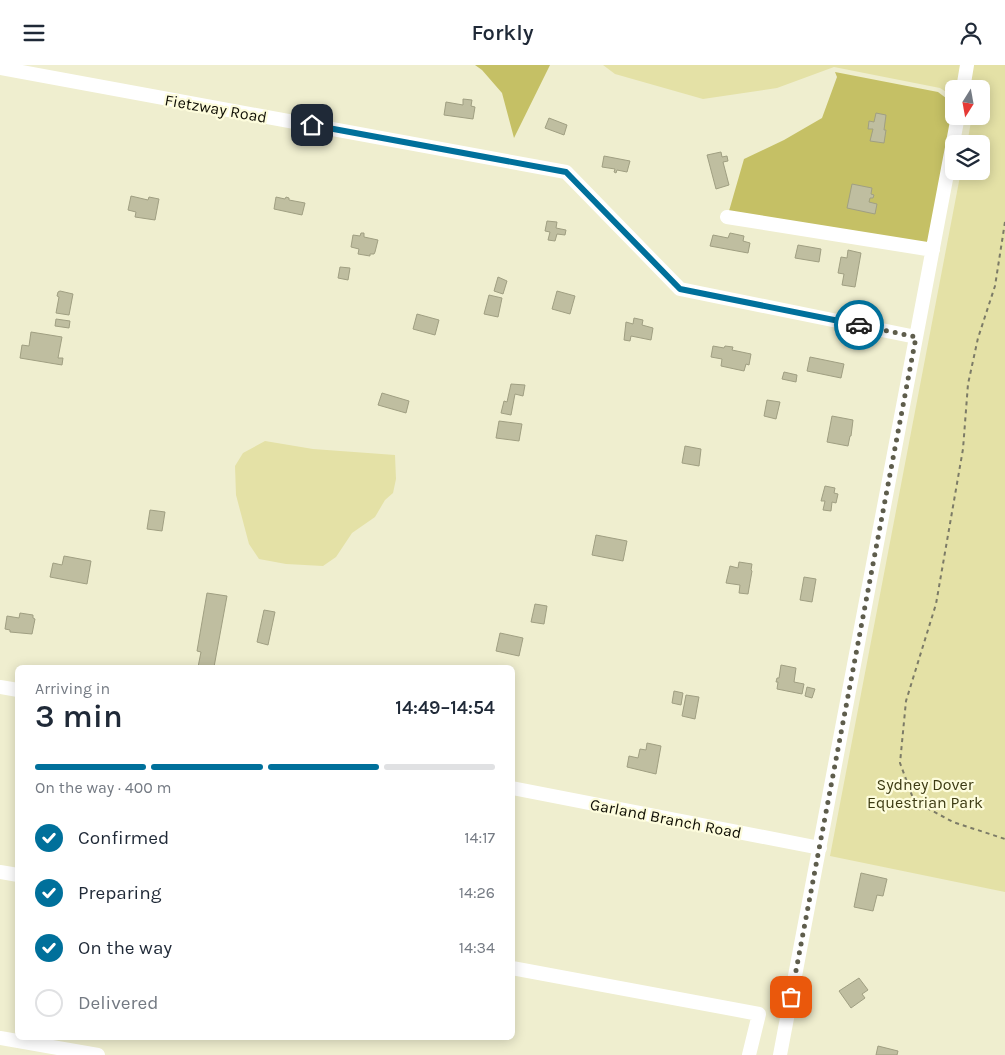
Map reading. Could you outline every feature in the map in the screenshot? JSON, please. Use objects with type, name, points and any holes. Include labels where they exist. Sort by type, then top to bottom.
[{"type":"street","points":[[964,80],[967,65]]},
{"type":"street","name":"Fietzway Road","points":[[0,68],[566,172],[680,289],[916,337]]},
{"type":"street","points":[[780,1055],[956,125]]},
{"type":"street","points":[[727,217],[933,249]]},
{"type":"street","points":[[0,687],[15,690]]},
{"type":"street","name":"Garland Branch Road","points":[[515,789],[820,848]]},
{"type":"street","points":[[0,872],[15,874]]},
{"type":"street","points":[[515,969],[759,1014],[749,1055]]},
{"type":"street","points":[[0,1038],[98,1055]]},
{"type":"path","points":[[1005,222],[995,286],[978,338],[968,384],[963,449],[936,604],[906,701],[900,763],[914,801],[953,822],[1005,839]]},
{"type":"green space","name":"Sydney Dover Equestrian Park","points":[[603,65],[1005,65],[1005,892],[830,856],[959,180],[990,180],[990,135],[969,135],[970,125],[990,125],[990,80],[945,80],[945,91],[940,88],[834,67],[777,88],[703,99],[615,74]]},
{"type":"green space","points":[[265,441],[313,449],[395,455],[396,479],[393,493],[385,500],[375,517],[352,533],[336,557],[323,566],[286,564],[259,559],[249,544],[236,495],[235,466],[243,453]]},
{"type":"shaded area","points":[[475,65],[550,65],[514,138],[502,93],[482,70]]},
{"type":"shaded area","points":[[835,72],[938,92],[945,97],[945,125],[950,125],[948,135],[945,135],[945,154],[929,243],[729,211],[744,159],[784,140],[822,118],[837,77]]},
{"type":"building","points":[[463,99],[472,100],[471,106],[475,107],[473,119],[444,115],[446,102],[463,105]]},
{"type":"building","points":[[876,113],[886,115],[884,143],[870,141],[873,129],[868,129],[869,121],[874,122]]},
{"type":"building","points":[[549,118],[567,125],[564,135],[545,128]]},
{"type":"building","points":[[721,152],[722,157],[727,156],[728,161],[723,162],[729,185],[716,189],[707,155]]},
{"type":"building","points":[[604,156],[630,161],[627,172],[617,170],[616,173],[614,172],[615,169],[602,167]]},
{"type":"building","points":[[852,184],[872,188],[871,194],[874,195],[873,198],[870,198],[869,202],[877,204],[875,214],[847,208]]},
{"type":"building","points":[[131,196],[148,200],[149,197],[159,199],[155,220],[135,217],[136,212],[128,210]]},
{"type":"building","points":[[276,197],[285,199],[286,197],[289,200],[305,203],[302,215],[274,209]]},
{"type":"building","points":[[547,221],[557,222],[556,228],[566,230],[565,235],[557,234],[555,241],[548,240],[550,232],[545,231]]},
{"type":"building","points":[[361,233],[364,233],[364,237],[378,240],[374,254],[370,254],[370,256],[358,254],[359,249],[351,247],[353,235],[360,236]]},
{"type":"building","points":[[730,233],[744,236],[743,241],[750,243],[748,253],[710,246],[713,235],[728,238]]},
{"type":"building","points":[[798,245],[821,249],[819,262],[795,258]]},
{"type":"building","points":[[848,250],[861,253],[855,287],[842,285],[844,274],[838,273],[841,257],[847,258]]},
{"type":"building","points":[[340,267],[350,268],[348,280],[338,278]]},
{"type":"building","points":[[498,277],[507,281],[503,294],[494,291]]},
{"type":"building","points":[[60,291],[73,294],[69,315],[56,313],[59,297],[57,296]]},
{"type":"building","points":[[557,291],[575,296],[570,314],[552,309]]},
{"type":"building","points":[[489,295],[502,298],[498,317],[484,314]]},
{"type":"building","points":[[417,314],[439,320],[435,335],[413,329]]},
{"type":"building","points":[[634,318],[643,320],[642,325],[653,328],[651,340],[631,336],[630,341],[624,340],[626,322],[633,324]]},
{"type":"building","points":[[56,319],[70,321],[69,328],[55,326]]},
{"type":"building","points":[[31,332],[62,337],[58,358],[63,358],[62,365],[20,358],[22,345],[29,346]]},
{"type":"building","points":[[713,346],[733,347],[732,350],[751,354],[749,365],[746,364],[744,371],[721,366],[722,359],[711,357]]},
{"type":"building","points":[[810,357],[844,364],[841,378],[807,371]]},
{"type":"building","points":[[784,372],[797,375],[796,382],[782,379]]},
{"type":"building","points":[[511,384],[525,385],[523,396],[515,394],[511,415],[501,413],[504,401],[507,402]]},
{"type":"building","points":[[382,393],[409,401],[406,413],[378,405]]},
{"type":"building","points":[[767,400],[780,402],[776,419],[764,416]]},
{"type":"building","points":[[832,416],[853,420],[848,446],[827,442]]},
{"type":"building","points":[[499,421],[522,424],[519,441],[496,438]]},
{"type":"building","points":[[685,446],[701,449],[699,466],[682,463]]},
{"type":"building","points":[[825,486],[835,488],[834,493],[838,494],[836,503],[832,502],[831,511],[823,510],[825,501],[821,501]]},
{"type":"building","points":[[150,510],[165,512],[162,531],[147,529]]},
{"type":"building","points":[[596,535],[627,541],[623,561],[592,555]]},
{"type":"building","points":[[64,556],[91,561],[87,584],[50,577],[53,563],[62,565]]},
{"type":"building","points":[[739,562],[752,564],[748,594],[739,593],[740,585],[726,583],[730,566],[738,568]]},
{"type":"building","points":[[804,577],[816,579],[812,602],[800,600]]},
{"type":"building","points":[[207,593],[227,596],[214,665],[198,665],[201,652],[197,651]]},
{"type":"building","points":[[535,604],[547,606],[544,624],[531,622]]},
{"type":"building","points":[[264,610],[275,612],[268,645],[257,642]]},
{"type":"building","points":[[20,613],[33,615],[35,619],[32,634],[10,632],[10,630],[5,629],[7,616],[19,618]]},
{"type":"building","points":[[500,633],[523,638],[519,656],[496,651]]},
{"type":"building","points":[[781,665],[796,668],[794,682],[804,684],[802,694],[777,689],[778,682],[776,682],[777,678],[779,678]]},
{"type":"building","points":[[807,687],[815,689],[812,698],[805,696]]},
{"type":"building","points":[[674,691],[683,693],[681,705],[672,703]]},
{"type":"building","points":[[686,695],[699,697],[695,719],[682,716]]},
{"type":"building","points":[[647,743],[661,746],[656,774],[627,767],[629,756],[638,758],[640,749],[646,750]]},
{"type":"building","points":[[861,873],[887,879],[883,896],[877,895],[873,911],[854,907]]},
{"type":"building","points":[[859,978],[868,990],[862,994],[865,998],[851,1008],[839,991]]},
{"type":"building","points":[[878,1046],[898,1051],[897,1055],[876,1055]]},
{"type":"way so far","points":[[791,997],[916,337],[859,325]]},
{"type":"route","points":[[312,125],[566,172],[680,289],[859,325]]}]
